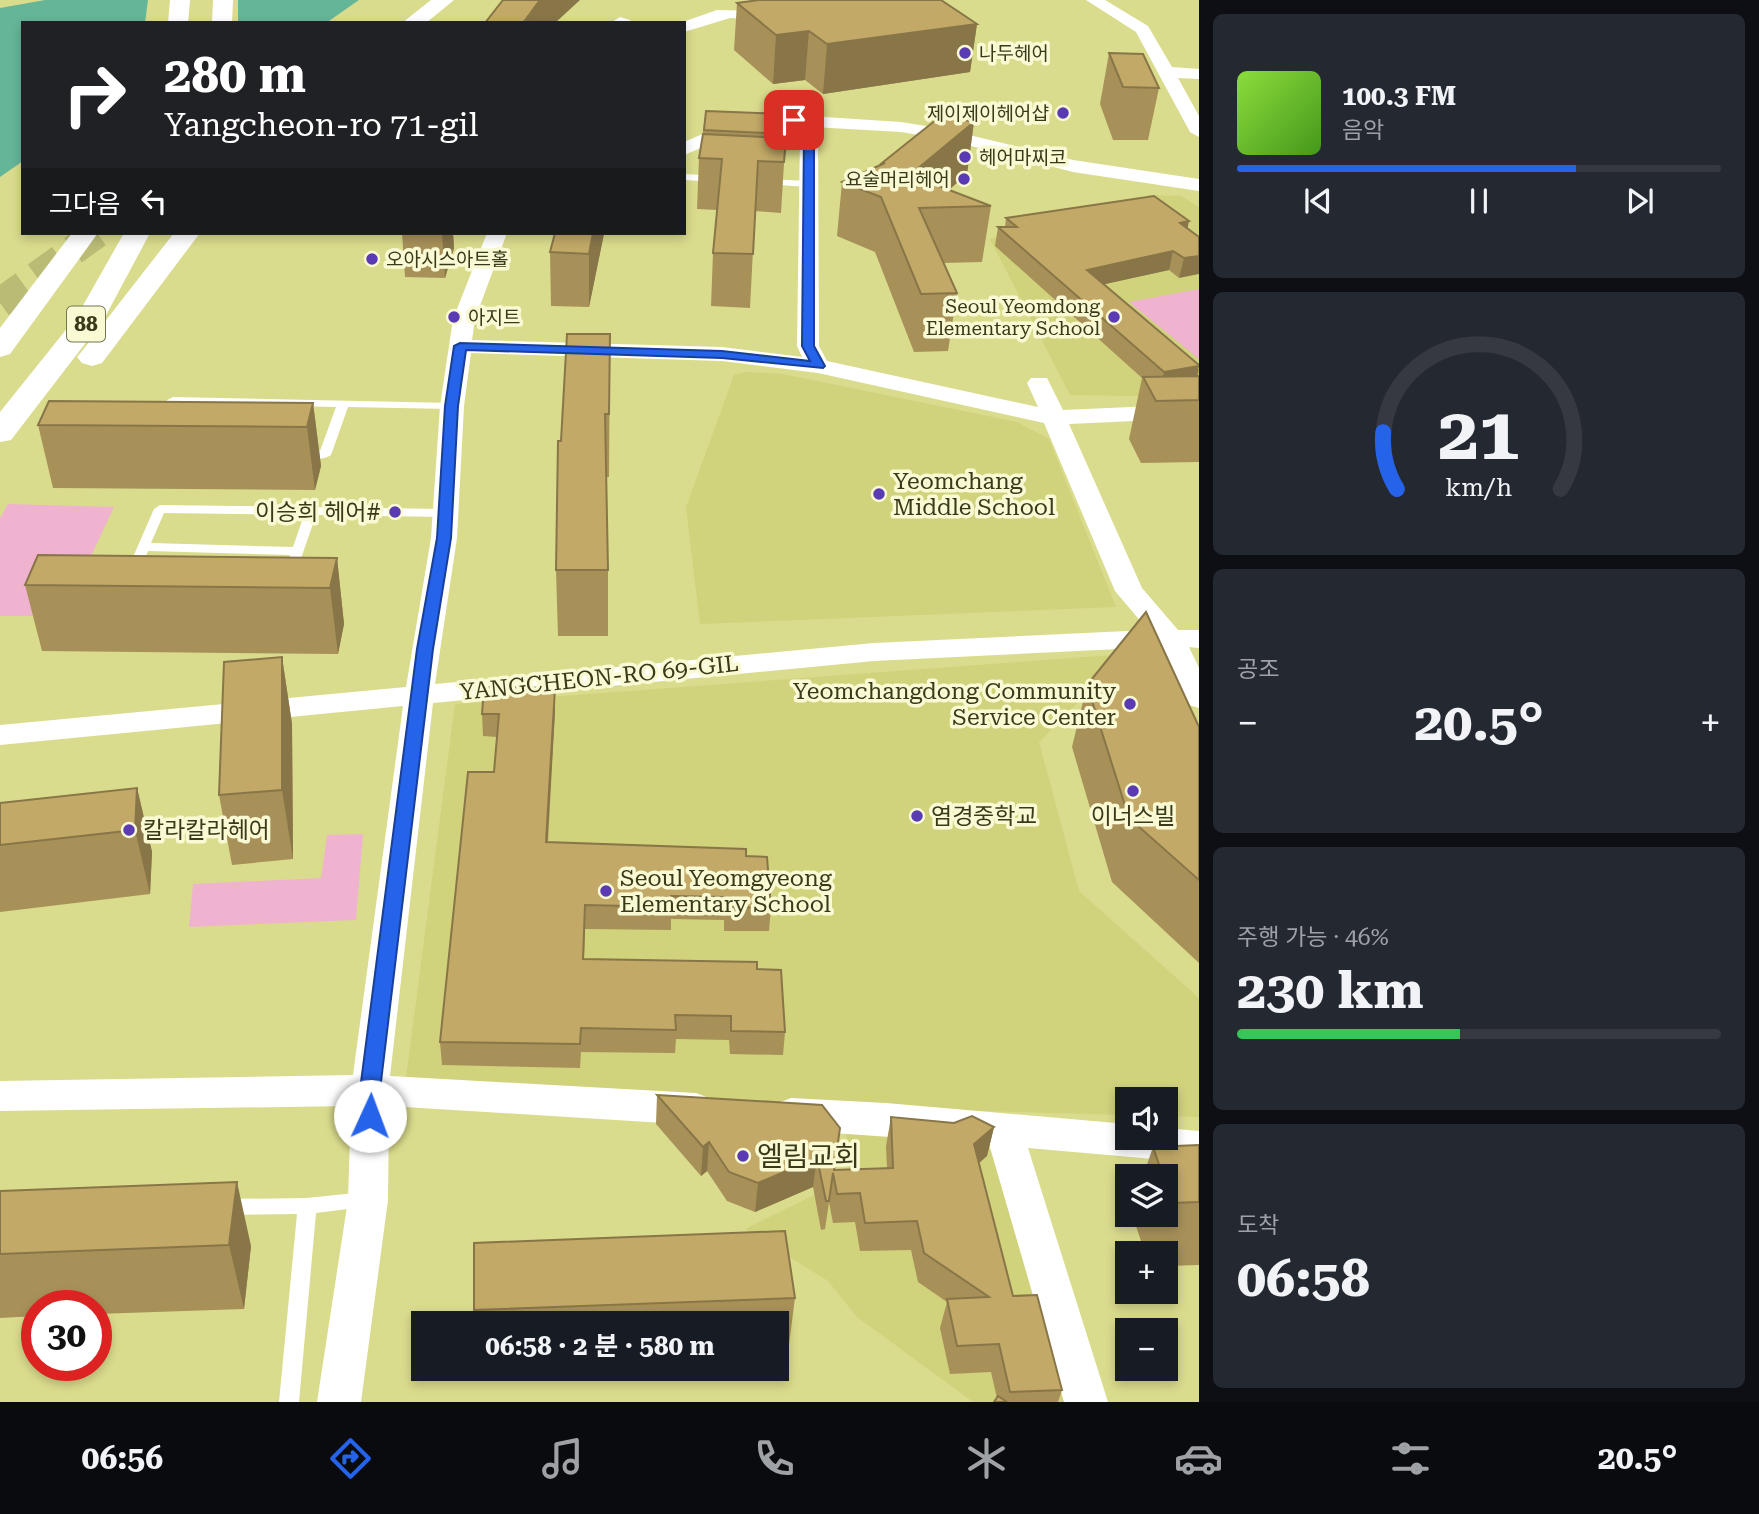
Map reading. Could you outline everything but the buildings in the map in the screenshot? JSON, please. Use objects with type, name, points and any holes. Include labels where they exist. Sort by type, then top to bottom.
[{"type":"main road","points":[[178,21],[180,0]]},
{"type":"main road","points":[[222,21],[223,0]]},
{"type":"main road","points":[[415,21],[444,0]]},
{"type":"main road","name":"88","points":[[0,348],[84,235]]},
{"type":"main road","name":"88","points":[[0,433],[90,318],[136,235]]},
{"type":"main road","points":[[22,406],[94,356],[185,235]]},
{"type":"street","points":[[686,26],[709,15],[727,11],[804,17],[853,0]]},
{"type":"street","points":[[1094,0],[1142,29],[1199,132]]},
{"type":"street","points":[[1165,72],[1199,74]]},
{"type":"street","points":[[686,148],[737,125],[794,120],[933,132],[1073,166],[1199,185]]},
{"type":"street","points":[[794,120],[809,133],[808,346],[818,366]]},
{"type":"street","points":[[339,1402],[368,1200],[370,1090],[419,696],[446,513],[452,406],[460,346],[464,319],[496,235]]},
{"type":"street","points":[[460,346],[722,354],[818,366],[1054,418],[1199,411]]},
{"type":"street","points":[[1039,383],[1129,591],[1170,638],[1199,698]]},
{"type":"street","name":"YANGCHEON-RO 69-GIL","points":[[0,735],[874,652],[1170,638],[1199,639]]},
{"type":"street","points":[[0,1096],[370,1090],[886,1119],[1199,1147]]},
{"type":"street","points":[[1004,1131],[1086,1402]]},
{"type":"lane","points":[[686,177],[726,179]]},
{"type":"lane","points":[[754,181],[809,184]]},
{"type":"lane","points":[[157,436],[173,400],[452,406]]},
{"type":"lane","points":[[218,413],[223,401]]},
{"type":"lane","points":[[264,415],[268,402]]},
{"type":"lane","points":[[303,415],[307,403]]},
{"type":"lane","points":[[293,441],[289,454],[326,455],[343,404]]},
{"type":"lane","points":[[141,584],[128,583],[160,509],[446,513]]},
{"type":"lane","points":[[285,589],[312,512]]},
{"type":"lane","points":[[143,547],[298,551]]},
{"type":"lane","points":[[209,1207],[307,1206],[368,1200]]},
{"type":"lane","points":[[289,1402],[307,1206]]},
{"type":"shaded area","points":[[45,0],[359,0],[329,21],[21,21],[21,162],[0,177],[0,8]]},
{"type":"shaded area","name":"Seoul Yeomdong Elementary School","points":[[1150,195],[1181,196],[1199,207],[1199,397],[1070,395],[990,239]]},
{"type":"shaded area","points":[[1199,289],[1199,359],[1129,302]]},
{"type":"shaded area","points":[[746,372],[783,374],[1017,422],[1049,439],[1116,607],[700,624],[686,507],[734,375]]},
{"type":"shaded area","points":[[8,504],[114,507],[63,616],[0,616],[0,518]]},
{"type":"shaded area","points":[[1125,654],[1039,742],[1079,891],[1199,998],[1199,1117],[1178,1116],[1178,1087],[1115,1087],[1115,1115],[804,1106],[406,1078],[455,704]]},
{"type":"shaded area","points":[[363,834],[356,920],[189,927],[193,884],[321,878],[327,835]]},
{"type":"shaded area","points":[[846,1128],[960,1134],[1004,1158],[1070,1402],[973,1402],[857,1317],[828,1281],[745,1229],[814,1195],[849,1182]]},
{"type":"pier","points":[[148,0],[238,0],[238,21],[145,21]]},
{"type":"tunnel","points":[[0,303],[94,235]]},
{"type":"place","name":"나두헤어","points":[[965,53]]},
{"type":"place","name":"제이제이헤어샵","points":[[1063,113]]},
{"type":"place","name":"헤어마찌코","points":[[965,157]]},
{"type":"place","name":"요술머리헤어","points":[[964,179]]},
{"type":"place","name":"오아시스아트홀","points":[[372,259]]},
{"type":"place","name":"아지트","points":[[454,317]]},
{"type":"place","name":"Seoul Yeomdong Elementary School","points":[[1114,317]]},
{"type":"place","name":"Yeomchang Middle School","points":[[879,494]]},
{"type":"place","name":"이승희 헤어#","points":[[395,512]]},
{"type":"place","name":"Yeomchangdong Community Service Center","points":[[1130,704]]},
{"type":"place","name":"이너스빌","points":[[1133,791]]},
{"type":"place","name":"염경중학교","points":[[917,816]]},
{"type":"place","name":"칼라칼라헤어","points":[[129,830]]},
{"type":"place","name":"Seoul Yeomgyeong Elementary School","points":[[606,891]]},
{"type":"place","name":"엘림교회","points":[[743,1156]]},
{"type":"route","points":[[370,1116],[370,1090],[425,649],[444,538],[452,406],[460,346],[722,354],[818,366],[808,346],[809,133],[794,120]]}]
